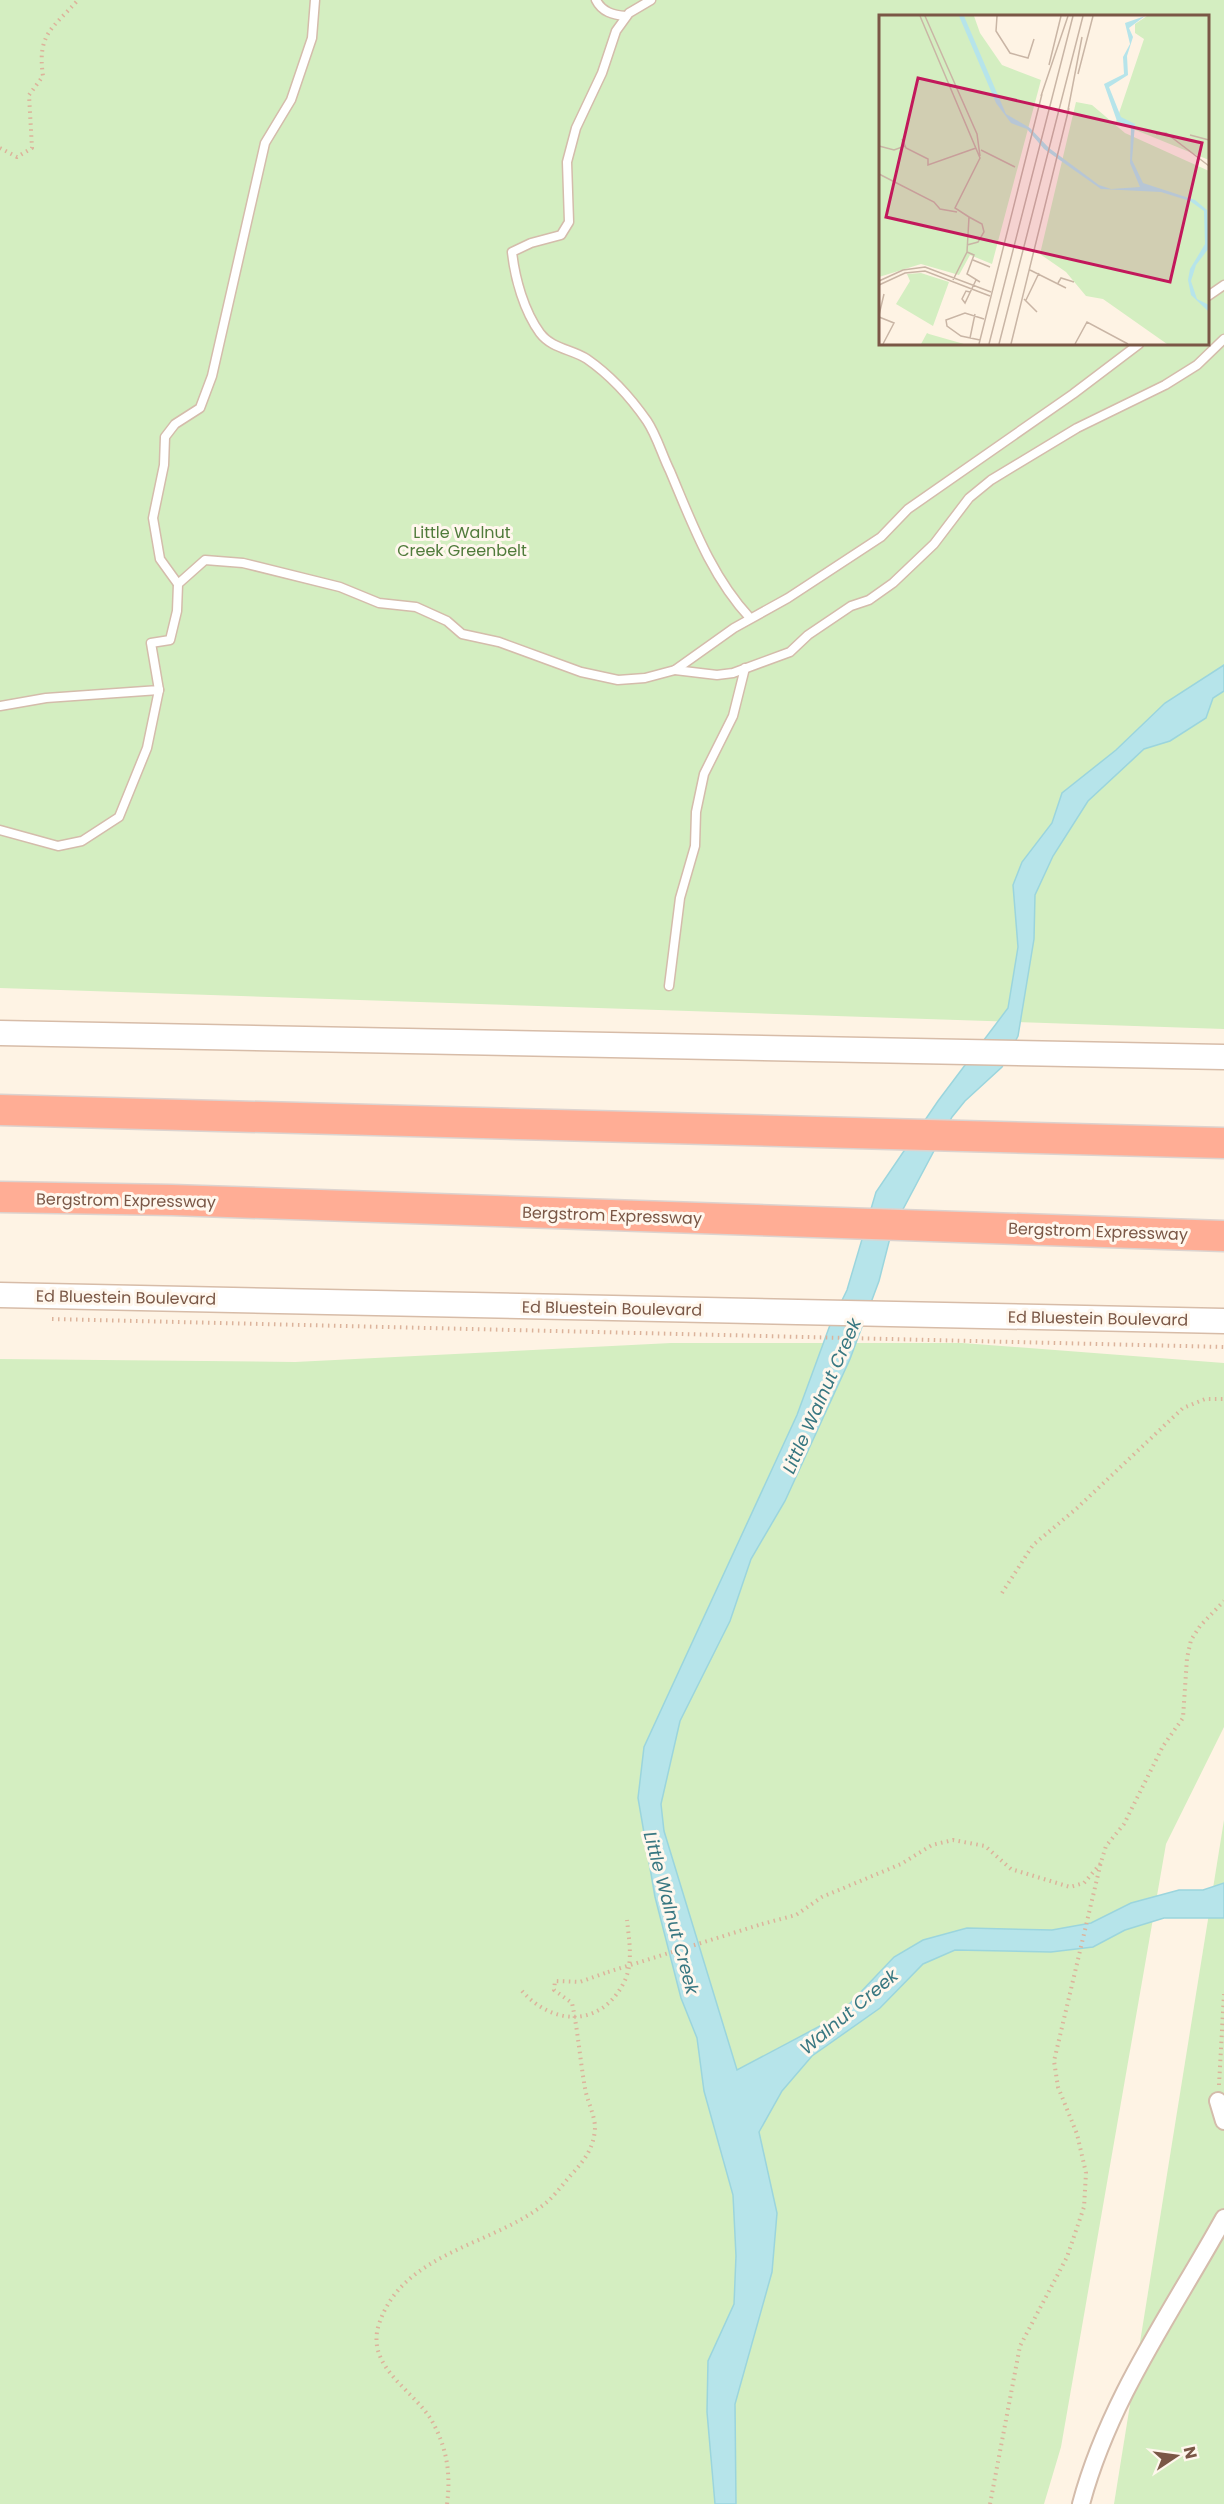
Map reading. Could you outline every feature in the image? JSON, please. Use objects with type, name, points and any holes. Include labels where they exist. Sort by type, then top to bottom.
[{"type":"highway","points":[[0,1110],[1224,1143]]},
{"type":"highway","name":"Bergstrom Expressway","points":[[0,1197],[1224,1236]]},
{"type":"main road","points":[[0,1033],[1224,1057]]},
{"type":"main road","name":"Ed Bluestein Boulevard","points":[[0,1295],[1224,1321]]},
{"type":"street","points":[[1218,2101],[1224,2121]]},
{"type":"street","points":[[1081,2504],[1111,2418],[1146,2350],[1178,2302],[1224,2218]]},
{"type":"lane","points":[[0,830],[58,846],[82,841],[119,817],[147,748],[159,690],[151,644],[170,640],[177,611],[178,584],[160,559],[153,518],[164,465],[165,437],[175,424],[200,408],[212,376],[265,143],[291,100],[312,38],[315,0]]},
{"type":"lane","points":[[596,0],[600,7],[613,15],[626,16]]},
{"type":"lane","points":[[651,0],[638,6],[626,16],[616,31],[602,73],[576,128],[567,162],[569,222],[561,236],[531,243],[512,252],[513,260],[524,303],[541,334],[557,347],[586,358],[619,386],[648,423],[702,547],[729,596],[750,618]]},
{"type":"lane","points":[[1209,295],[1224,285]]},
{"type":"lane","points":[[675,670],[717,675],[733,674],[745,668],[760,666],[790,652],[808,635],[851,606],[869,600],[893,583],[934,544],[969,498],[991,480],[1077,428],[1165,385],[1197,365],[1224,339]]},
{"type":"lane","points":[[178,584],[205,560],[243,563],[340,587],[379,603],[416,608],[447,621],[462,634],[499,642],[580,672],[618,680],[645,678],[675,670],[750,618],[788,598],[881,537],[908,509],[1073,394],[1138,345]]},
{"type":"lane","points":[[669,986],[680,898],[695,846],[696,812],[704,774],[734,716],[745,668]]},
{"type":"lane","points":[[0,706],[46,698],[159,690]]},
{"type":"path","points":[[0,148],[17,157],[33,148],[29,95],[43,76],[40,53],[48,33],[78,0]]},
{"type":"path","points":[[47,1319],[1224,1347]]},
{"type":"path","points":[[1002,1593],[1033,1545],[1076,1509],[1183,1408],[1205,1399],[1224,1399]]},
{"type":"path","points":[[990,2504],[1020,2346],[1067,2257],[1084,2207],[1086,2173],[1077,2134],[1058,2087],[1053,2061],[1101,1862],[1106,1846],[1124,1824],[1163,1746],[1183,1718],[1187,1658],[1191,1640],[1200,1626],[1224,1601]]},
{"type":"path","points":[[447,2504],[450,2481],[446,2449],[431,2420],[382,2364],[375,2344],[379,2324],[394,2292],[422,2268],[508,2226],[547,2202],[584,2162],[592,2146],[595,2126],[585,2089],[572,2003],[554,1990],[555,1981],[580,1982],[796,1915],[822,1897],[901,1864],[932,1845],[953,1840],[985,1846],[1011,1869],[1070,1887],[1084,1883],[1101,1862]]},
{"type":"path","points":[[522,1991],[536,2007],[552,2015],[575,2018],[608,2002],[624,1984],[631,1953],[627,1920]]},
{"type":"path","points":[[1218,2101],[1224,1994]]},
{"type":"green space","name":"Little Walnut Creek Greenbelt","points":[[0,0],[1224,0],[1224,1029],[0,988]]},
{"type":"green space","points":[[671,1343],[962,1343],[1224,1363],[1224,1727],[1166,1844],[1061,2447],[1044,2504],[0,2504],[0,1359],[295,1362]]},
{"type":"green space","points":[[1224,1820],[1224,2504],[1114,2504]]},
{"type":"water","points":[[1224,665],[1224,691],[1213,698],[1206,718],[1170,741],[1144,749],[1088,801],[1053,856],[1035,895],[1034,939],[1018,1036],[1002,1067],[965,1101],[952,1117],[892,1230],[879,1281],[850,1359],[785,1501],[751,1559],[730,1621],[680,1721],[661,1804],[664,1831],[737,2070],[837,2017],[894,1957],[923,1940],[967,1928],[1052,1930],[1091,1923],[1131,1903],[1179,1890],[1203,1890],[1224,1883],[1224,1918],[1164,1918],[1125,1930],[1093,1947],[1051,1952],[955,1950],[923,1964],[880,2008],[812,2056],[782,2091],[759,2132],[777,2213],[772,2272],[735,2404],[736,2504],[715,2504],[707,2412],[708,2361],[734,2304],[736,2256],[733,2195],[704,2091],[697,2038],[681,1998],[655,1897],[638,1798],[644,1747],[797,1415],[830,1325],[847,1290],[876,1192],[938,1101],[1008,1008],[1018,947],[1013,885],[1022,862],[1052,823],[1062,793],[1116,750],[1165,703]]},
{"type":"water label","name":"Little Walnut Creek","points":[[822,1396]]},
{"type":"water label","name":"Little Walnut Creek","points":[[671,1913]]},
{"type":"water label","name":"Walnut Creek","points":[[849,2012]]}]
